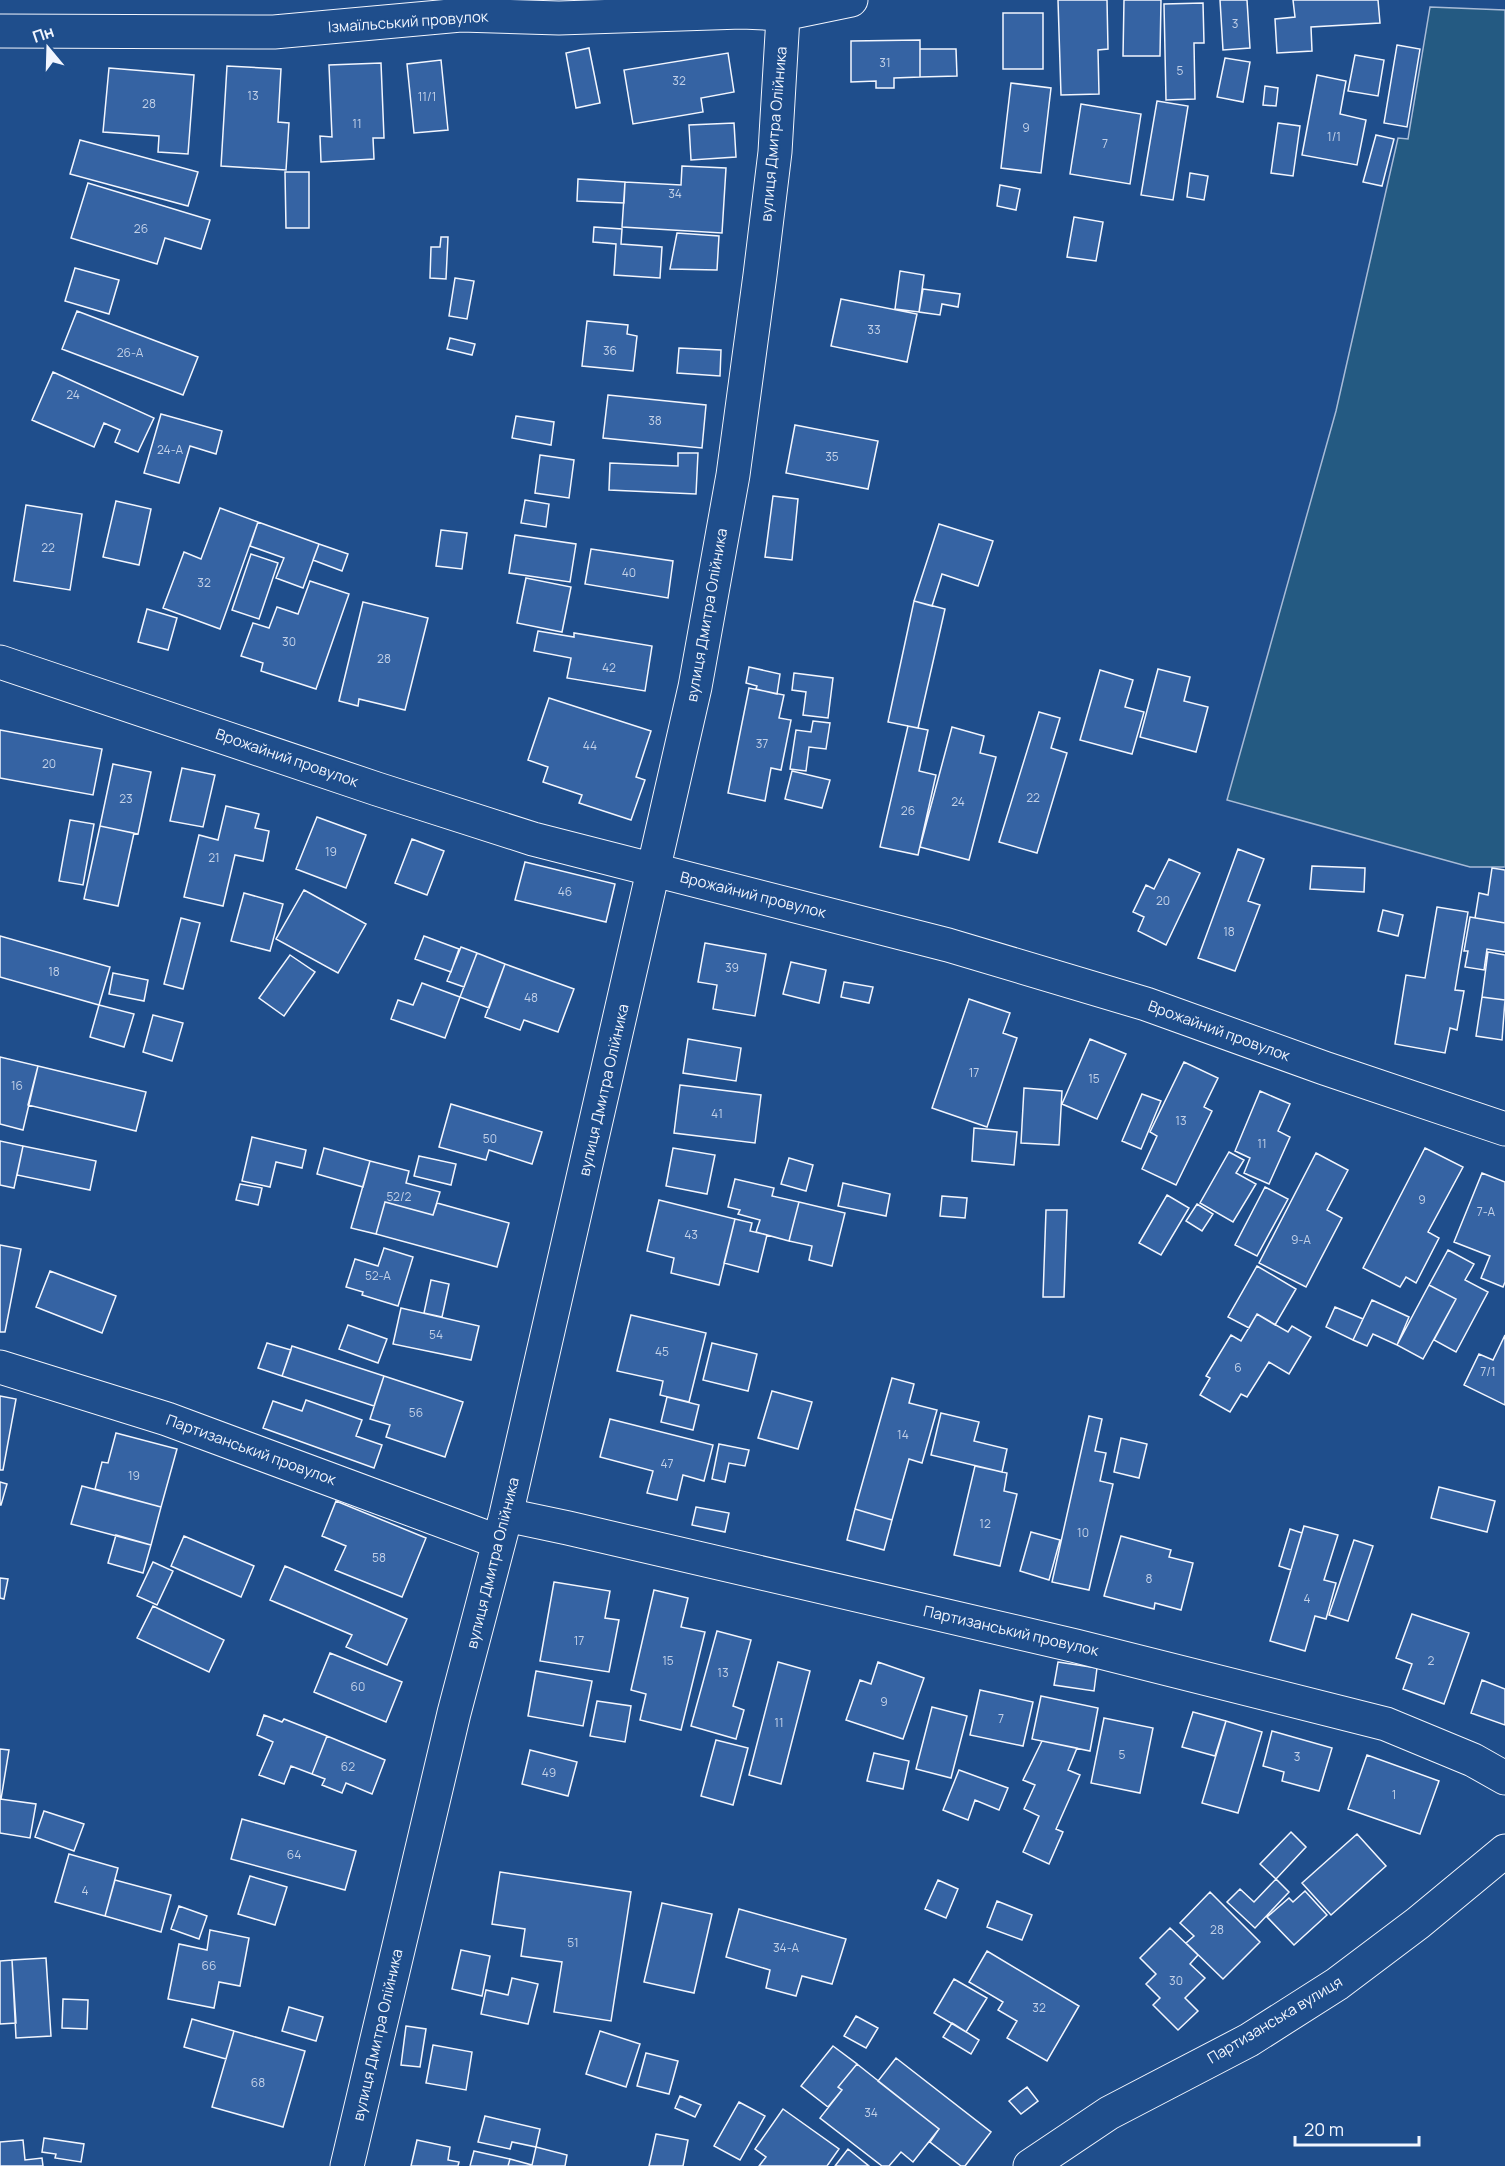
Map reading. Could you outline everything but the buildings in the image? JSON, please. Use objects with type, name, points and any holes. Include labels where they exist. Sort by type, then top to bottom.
[{"type":"street","name":"Ізмаїльський провулок","points":[[0,31],[274,32],[460,15],[559,18],[742,12],[851,0]]},
{"type":"street","name":"вулиця Дмитра Олійника","points":[[347,2166],[454,1713],[502,1529],[695,687],[733,475],[775,152],[784,7]]},
{"type":"street","name":"Врожайний провулок","points":[[0,662],[533,839],[948,945],[1146,1004],[1324,1068],[1505,1129]]},
{"type":"street","name":"Партизанський провулок","points":[[0,1368],[167,1419],[502,1529],[568,1528],[1076,1646],[1386,1724],[1473,1760],[1505,1778]]},
{"type":"street","name":"Партизанська вулиця","points":[[1030,2166],[1109,2113],[1249,2040],[1337,1984],[1418,1923],[1505,1851]]},
{"type":"shaded area","points":[[1430,7],[1505,10],[1505,867],[1470,867],[1227,800],[1336,411],[1398,138],[1408,139]]}]
